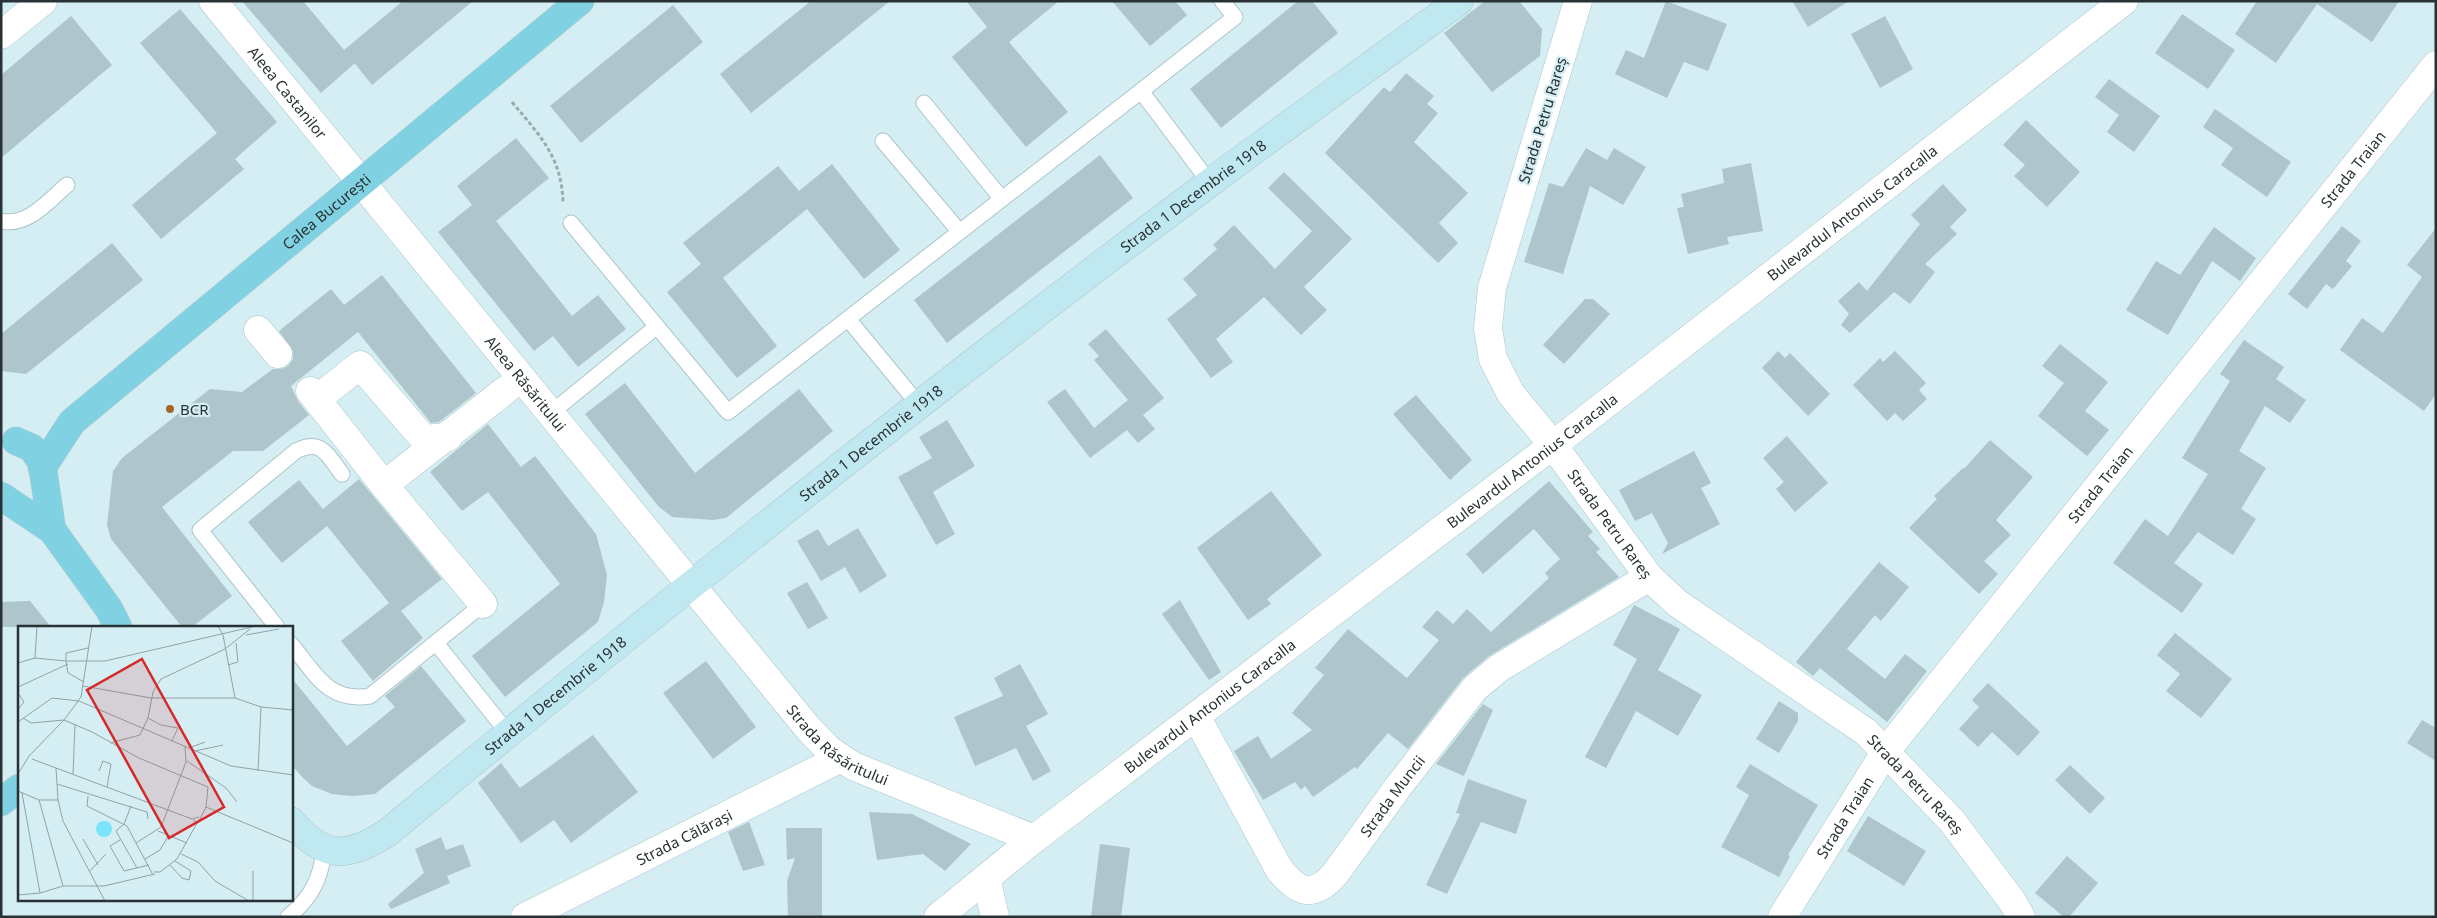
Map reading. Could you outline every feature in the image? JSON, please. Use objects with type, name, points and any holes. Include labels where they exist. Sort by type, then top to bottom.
[{"type":"main road","name":"Calea București","points":[[72,422],[580,1]]},
{"type":"main road","name":"Strada 1 Decembrie 1918","points":[[324,850],[344,852],[366,847],[387,833],[691,584],[919,405],[1210,183],[1459,1]]},
{"type":"main road","points":[[7,440],[72,422]]},
{"type":"main road","points":[[4,497],[20,498],[36,488],[42,471],[72,422]]},
{"type":"main road","points":[[7,440],[32,448],[38,454],[52,530]]},
{"type":"main road","points":[[4,497],[52,530],[109,609],[118,626]]},
{"type":"main road","points":[[1,802],[18,789]]},
{"type":"main road","points":[[292,822],[304,837],[324,850]]},
{"type":"street","name":"Aleea Castanilor","points":[[213,1],[361,183]]},
{"type":"street","name":"Strada Petru Rareș","points":[[1578,1],[1492,288],[1488,328],[1493,359],[1511,394],[1553,445],[1649,577],[1677,603],[1866,732],[1952,821],[2012,901],[2021,917]]},
{"type":"street","name":"Bulevardul Antonius Caracalla","points":[[938,917],[1034,839],[1553,445],[2124,1]]},
{"type":"street","points":[[1,35],[30,5]]},
{"type":"street","name":"Strada Traian","points":[[1782,917],[1886,751],[2436,65]]},
{"type":"street","name":"Aleea Răsăritului","points":[[361,183],[691,584]]},
{"type":"street","points":[[258,330],[278,354]]},
{"type":"street","points":[[448,437],[424,439],[360,365],[313,395],[384,485],[488,600]]},
{"type":"street","points":[[384,485],[448,437],[507,389]]},
{"type":"street","name":"Strada Muncii","points":[[1196,716],[1279,869],[1296,887],[1315,891],[1326,885],[1335,874],[1398,787],[1475,688],[1499,668],[1649,577]]},
{"type":"street","name":"Strada Răsăritului","points":[[691,584],[808,728],[828,749],[853,766],[1034,839]]},
{"type":"street","name":"Strada Călărași","points":[[525,917],[841,758]]},
{"type":"street","points":[[986,878],[995,917]]},
{"type":"lane","points":[[571,224],[728,412],[1235,17],[1222,1]]},
{"type":"lane","points":[[1141,91],[1210,183]]},
{"type":"lane","points":[[924,103],[1001,198]]},
{"type":"lane","points":[[883,141],[959,231]]},
{"type":"lane","points":[[1,221],[12,223],[30,216],[68,185]]},
{"type":"lane","points":[[848,319],[919,405]]},
{"type":"lane","points":[[551,414],[656,327]]},
{"type":"lane","points":[[269,624],[200,530],[296,451],[309,445],[321,448],[342,474]]},
{"type":"lane","points":[[292,645],[335,693],[355,698],[370,696],[488,600]]},
{"type":"lane","points":[[436,643],[508,733]]},
{"type":"lane","points":[[288,917],[308,897],[317,882],[322,870],[324,850]]},
{"type":"path","points":[[512,102],[548,145],[555,158],[560,176],[563,210],[571,224]]},
{"type":"building","points":[[242,1],[303,1],[355,63],[321,93]]},
{"type":"building","points":[[403,1],[473,1],[372,85],[344,50]]},
{"type":"building","points":[[811,1],[890,1],[751,113],[720,74]]},
{"type":"building","points":[[966,1],[1059,1],[1009,42],[1068,112],[1026,147],[952,57],[987,27]]},
{"type":"building","points":[[1112,1],[1175,1],[1187,15],[1150,46]]},
{"type":"building","points":[[1298,1],[1312,1],[1338,33],[1221,128],[1190,89]]},
{"type":"building","points":[[1485,1],[1519,1],[1542,29],[1540,56],[1492,92],[1444,33]]},
{"type":"building","points":[[1666,1],[1727,24],[1708,71],[1684,62],[1667,98],[1615,74],[1626,50],[1644,58]]},
{"type":"building","points":[[1792,1],[1849,1],[1808,27]]},
{"type":"building","points":[[2257,1],[2399,1],[2372,42],[2317,4],[2276,63],[2235,34]]},
{"type":"building","points":[[673,5],[703,42],[581,143],[550,106]]},
{"type":"building","points":[[180,9],[277,122],[235,159],[244,169],[161,239],[132,205],[217,133],[140,43]]},
{"type":"building","points":[[2182,14],[2235,50],[2208,89],[2155,53]]},
{"type":"building","points":[[71,16],[112,65],[1,158],[1,75]]},
{"type":"building","points":[[1885,16],[1913,69],[1880,88],[1851,34]]},
{"type":"building","points":[[1406,73],[1434,96],[1427,104],[1438,113],[1414,142],[1468,193],[1439,223],[1458,243],[1438,263],[1325,153],[1384,87],[1390,92]]},
{"type":"building","points":[[2109,79],[2160,116],[2134,152],[2107,132],[2119,115],[2095,97]]},
{"type":"building","points":[[2215,109],[2291,162],[2267,197],[2221,165],[2233,148],[2203,127]]},
{"type":"building","points":[[2026,120],[2080,172],[2047,207],[2014,176],[2025,165],[2003,145]]},
{"type":"building","points":[[516,138],[549,178],[496,221],[572,316],[598,295],[626,329],[578,367],[553,336],[534,351],[438,232],[472,205],[457,186]]},
{"type":"building","points":[[1586,148],[1607,160],[1614,148],[1646,167],[1623,205],[1590,186],[1563,274],[1524,262],[1549,183],[1563,187]]},
{"type":"building","points":[[1100,155],[1133,198],[947,343],[914,300]]},
{"type":"building","points":[[1751,163],[1763,231],[1727,237],[1729,244],[1688,254],[1677,208],[1684,207],[1681,194],[1724,183],[1722,169]]},
{"type":"building","points":[[832,164],[900,250],[864,279],[807,209],[723,278],[777,346],[737,378],[667,292],[701,264],[683,243],[778,166],[799,191]]},
{"type":"building","points":[[1284,172],[1352,239],[1304,287],[1327,310],[1301,335],[1264,297],[1216,339],[1233,362],[1211,378],[1167,319],[1197,295],[1183,279],[1217,249],[1213,245],[1234,225],[1275,269],[1312,231],[1268,188]]},
{"type":"building","points":[[1943,184],[1967,210],[1950,227],[1957,234],[1925,264],[1935,272],[1910,304],[1894,292],[1850,333],[1841,325],[1849,314],[1838,301],[1859,282],[1867,291],[1920,224],[1911,215]]},
{"type":"building","points":[[2342,226],[2361,241],[2346,261],[2352,266],[2333,289],[2326,284],[2307,309],[2288,294]]},
{"type":"building","points":[[2214,227],[2256,258],[2240,281],[2212,261],[2168,335],[2126,310],[2156,261],[2180,275]]},
{"type":"building","points":[[2436,228],[2436,394],[2424,411],[2340,350],[2362,318],[2383,333],[2422,277],[2407,265]]},
{"type":"building","points":[[112,243],[143,280],[26,374],[1,371],[1,334]]},
{"type":"building","points":[[382,275],[476,393],[439,422],[431,423],[358,332],[291,386],[298,401],[309,415],[263,451],[233,451],[162,507],[232,596],[193,626],[181,626],[111,539],[107,525],[113,471],[122,458],[210,389],[242,392],[273,369],[281,369],[288,366],[293,359],[293,351],[279,331],[331,289],[344,305]]},
{"type":"building","points":[[1585,299],[1593,299],[1610,314],[1564,364],[1543,345]]},
{"type":"building","points":[[1106,329],[1164,398],[1143,415],[1155,429],[1138,443],[1127,430],[1090,458],[1047,402],[1065,389],[1094,428],[1128,400],[1094,360],[1099,356],[1088,344]]},
{"type":"building","points":[[2244,340],[2284,367],[2276,379],[2306,400],[2290,423],[2265,406],[2239,451],[2266,468],[2241,509],[2256,519],[2233,555],[2198,532],[2174,563],[2203,584],[2182,613],[2113,563],[2145,519],[2168,536],[2208,474],[2182,458],[2230,381],[2220,374]]},
{"type":"building","points":[[2060,344],[2108,382],[2085,411],[2109,430],[2087,456],[2038,416],[2064,383],[2042,366]]},
{"type":"building","points":[[1778,351],[1785,358],[1790,353],[1830,394],[1808,416],[1762,368]]},
{"type":"building","points":[[1895,351],[1926,383],[1919,390],[1927,399],[1903,421],[1895,413],[1887,421],[1853,385],[1880,358],[1883,362]]},
{"type":"building","points":[[625,383],[695,473],[799,389],[833,431],[726,518],[713,520],[672,517],[658,506],[585,414]]},
{"type":"building","points":[[1416,395],[1472,460],[1450,480],[1393,414]]},
{"type":"building","points":[[947,420],[975,466],[933,492],[955,534],[936,545],[898,477],[932,458],[919,437]]},
{"type":"building","points":[[488,424],[521,467],[535,456],[596,534],[607,575],[604,602],[598,622],[505,697],[472,656],[560,584],[488,492],[462,511],[430,472]]},
{"type":"building","points":[[1787,436],[1828,483],[1795,512],[1776,489],[1784,482],[1763,458]]},
{"type":"building","points":[[1990,440],[2033,477],[1996,520],[2011,535],[1984,561],[1998,574],[1979,594],[1909,528],[1937,499],[1934,496],[1964,469]]},
{"type":"building","points":[[1694,451],[1711,483],[1701,488],[1720,524],[1662,554],[1668,543],[1652,513],[1635,521],[1619,490]]},
{"type":"building","points":[[359,479],[442,579],[401,611],[423,638],[373,681],[341,641],[389,603],[327,526],[282,563],[248,522],[299,480],[323,509]]},
{"type":"building","points":[[1549,481],[1593,532],[1588,536],[1600,549],[1596,552],[1619,577],[1489,656],[1463,678],[1408,749],[1388,733],[1357,769],[1355,767],[1313,797],[1305,786],[1301,790],[1295,782],[1263,800],[1234,751],[1258,736],[1271,759],[1312,730],[1292,713],[1324,675],[1315,668],[1348,629],[1407,678],[1439,640],[1422,627],[1437,610],[1453,624],[1467,609],[1491,632],[1549,578],[1545,573],[1560,559],[1534,529],[1483,574],[1466,554]]},
{"type":"building","points":[[1271,491],[1322,555],[1267,599],[1271,604],[1248,620],[1197,548]]},
{"type":"building","points":[[858,528],[887,576],[860,593],[845,567],[821,581],[797,541],[818,529],[828,546]]},
{"type":"building","points":[[1879,562],[1909,587],[1881,621],[1875,615],[1847,649],[1885,679],[1905,654],[1927,671],[1887,722],[1820,668],[1813,676],[1796,662]]},
{"type":"building","points":[[807,582],[828,618],[808,629],[787,593]]},
{"type":"building","points":[[1180,600],[1221,672],[1209,680],[1162,614]]},
{"type":"building","points":[[30,601],[50,626],[1,627],[1,602]]},
{"type":"building","points":[[1634,605],[1680,629],[1658,670],[1702,695],[1678,736],[1636,711],[1606,768],[1585,757],[1637,659],[1613,645]]},
{"type":"building","points":[[2175,633],[2232,679],[2201,718],[2166,691],[2180,674],[2157,655]]},
{"type":"building","points":[[706,661],[756,727],[713,759],[663,693]]},
{"type":"building","points":[[1020,664],[1048,714],[1026,726],[1051,771],[1033,781],[1016,748],[975,766],[954,717],[1003,696],[994,678]]},
{"type":"building","points":[[421,666],[466,721],[375,794],[352,796],[332,794],[312,786],[302,777],[292,765],[292,678],[347,746],[395,707],[385,696]]},
{"type":"building","points":[[1988,683],[2040,732],[2018,756],[1992,732],[1978,747],[1959,729],[1979,707],[1972,700]]},
{"type":"building","points":[[1779,701],[1798,713],[1798,721],[1779,753],[1756,739]]},
{"type":"building","points":[[1483,704],[1493,710],[1464,776],[1436,764]]},
{"type":"building","points":[[2422,720],[2436,728],[2436,761],[2407,743]]},
{"type":"building","points":[[593,735],[638,792],[571,843],[554,820],[521,843],[478,783],[501,763],[520,788]]},
{"type":"building","points":[[1750,764],[1818,805],[1788,855],[1790,856],[1779,877],[1721,847],[1749,795],[1736,787]]},
{"type":"building","points":[[2070,765],[2105,798],[2090,814],[2055,780]]},
{"type":"building","points":[[1468,779],[1527,800],[1516,834],[1481,822],[1447,894],[1426,885],[1460,814],[1456,813]]},
{"type":"building","points":[[869,812],[912,814],[971,844],[945,871],[923,854],[877,860]]},
{"type":"building","points":[[1868,816],[1926,851],[1904,886],[1847,851]]},
{"type":"building","points":[[749,822],[765,865],[743,871],[728,832]]},
{"type":"building","points":[[786,828],[822,828],[822,917],[788,917],[787,881],[795,858],[787,860]]},
{"type":"building","points":[[441,837],[446,850],[463,844],[471,866],[447,876],[450,883],[391,909],[388,904],[424,873],[415,849]]},
{"type":"building","points":[[1100,844],[1130,848],[1121,917],[1091,917]]},
{"type":"building","points":[[2067,856],[2098,883],[2069,917],[2064,917],[2035,893]]},
{"type":"place","name":"BCR","points":[[170,409]]}]
